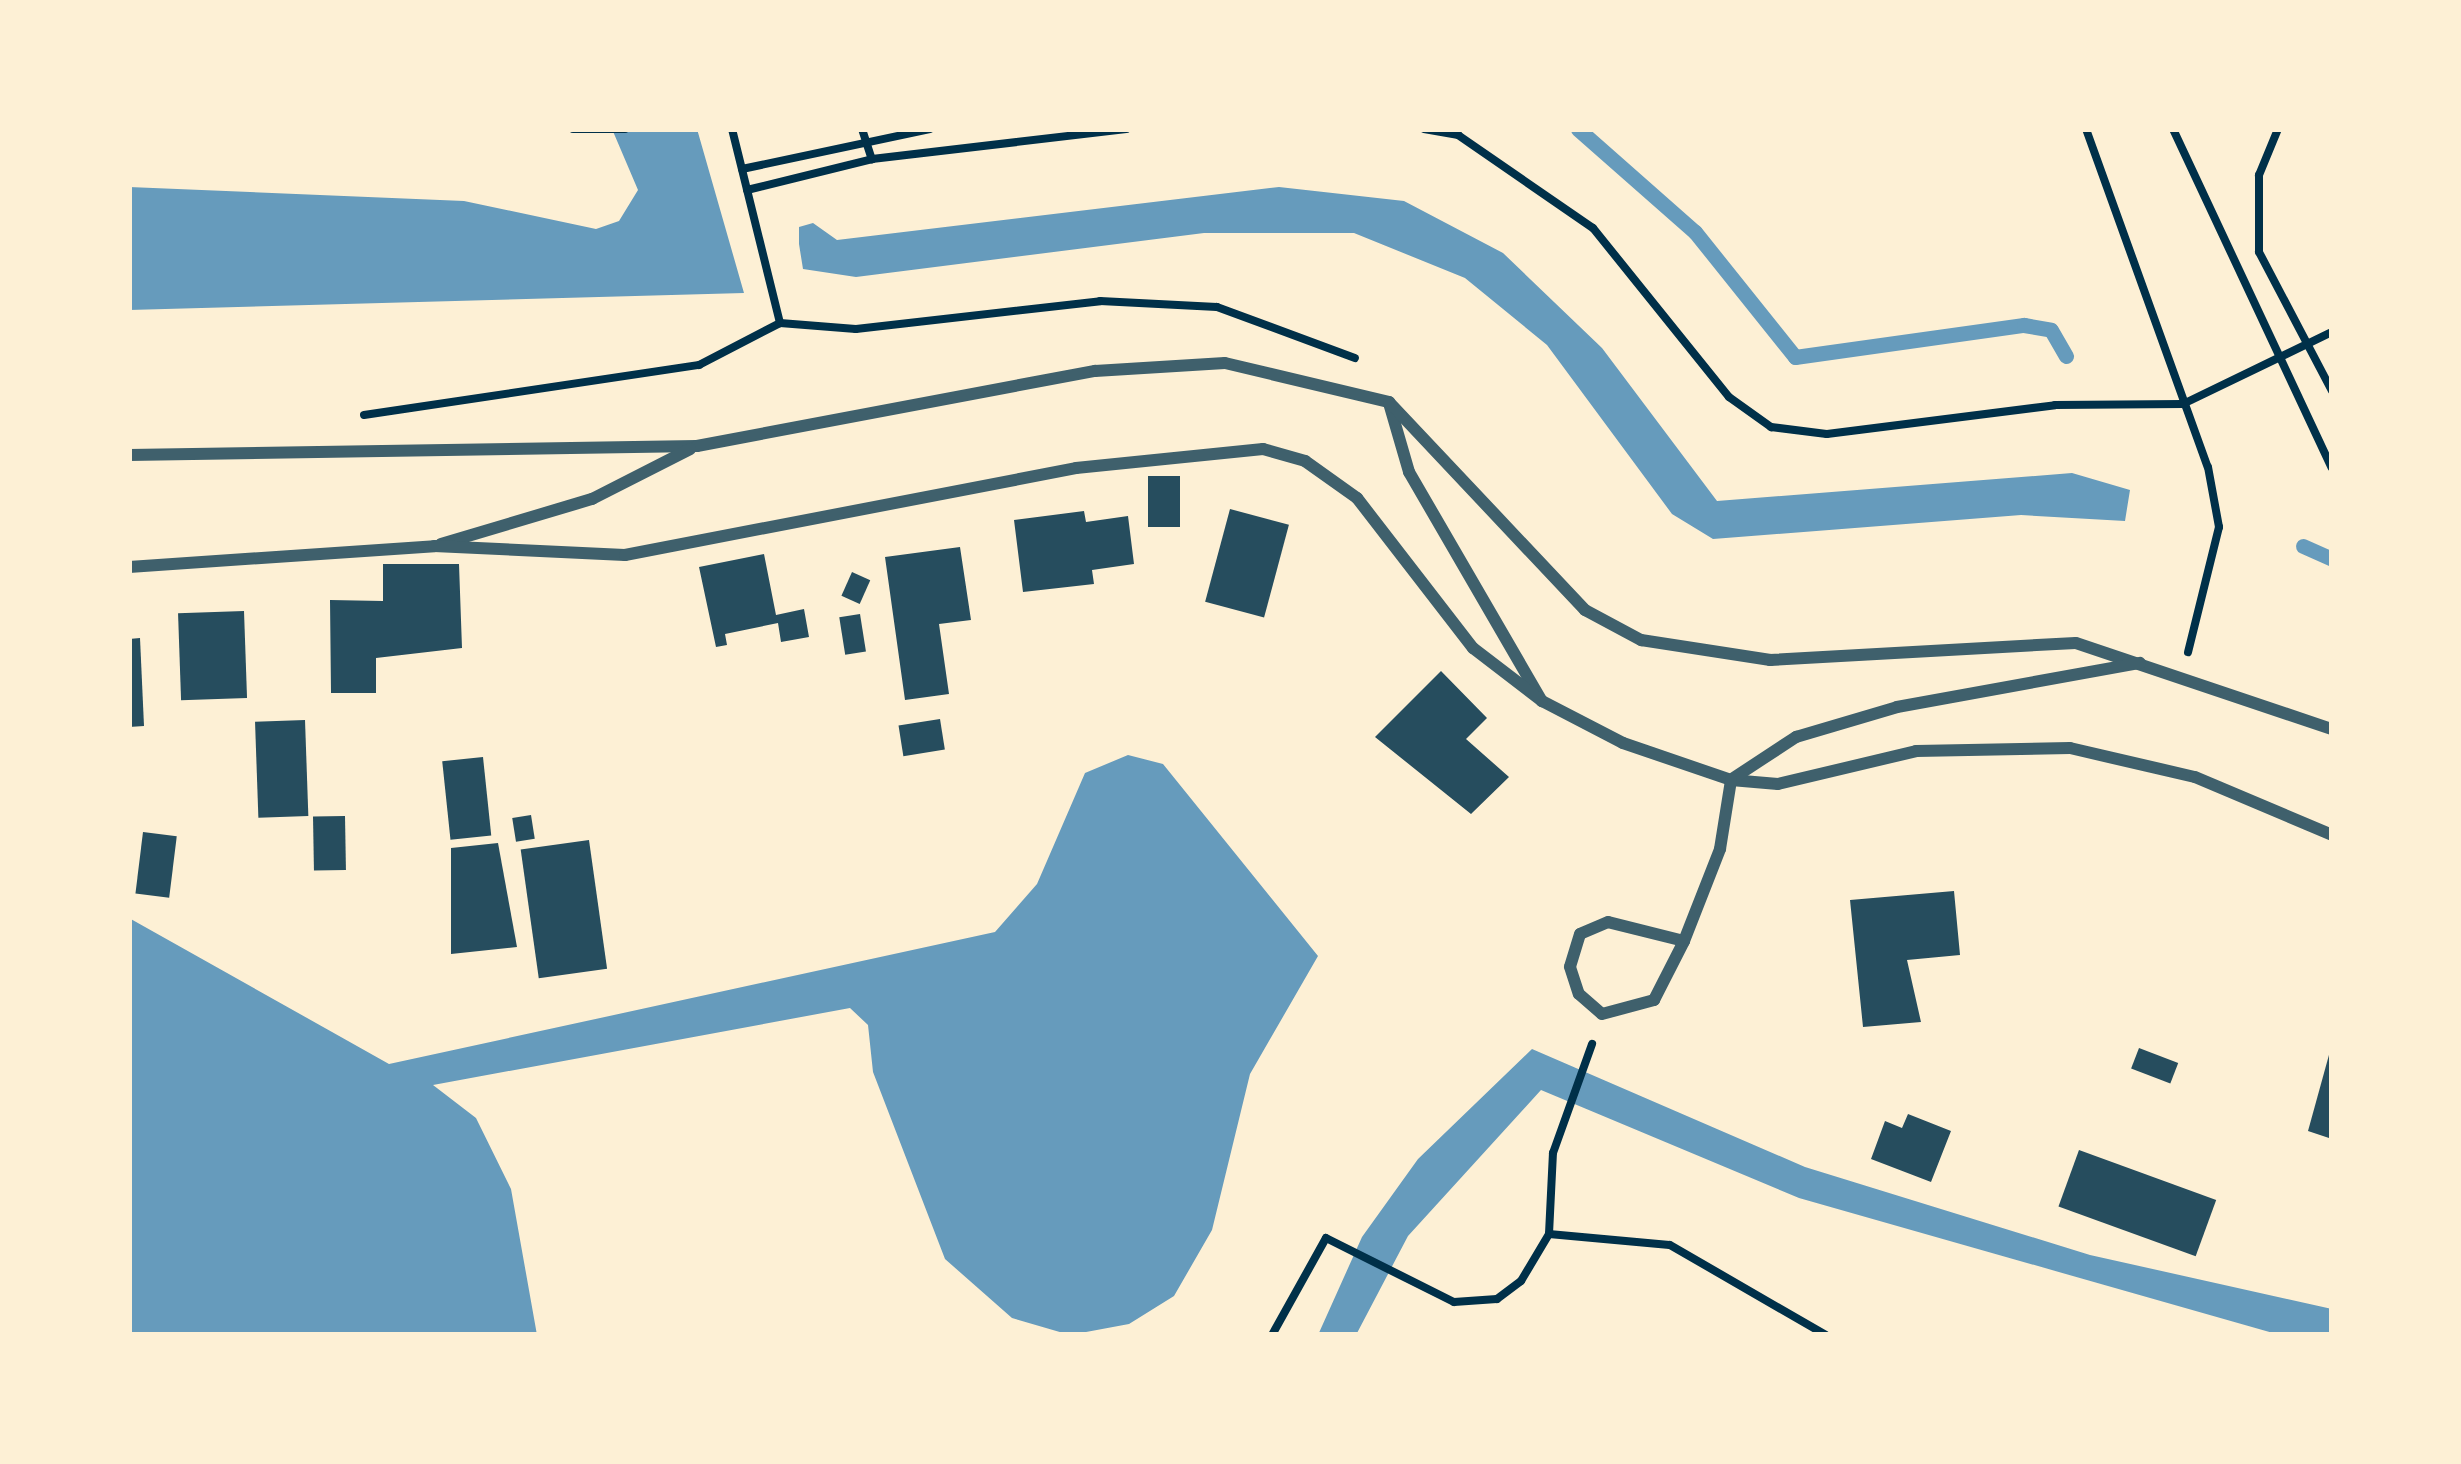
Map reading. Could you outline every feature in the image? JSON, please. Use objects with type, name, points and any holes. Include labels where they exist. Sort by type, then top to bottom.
[{"type":"street","points":[[129,455],[697,446],[1157,363],[1225,363],[1389,402],[1585,610],[1641,640],[1770,660],[2076,643],[2147,662],[2332,729]]},
{"type":"street","points":[[1389,402],[1409,472],[1542,701]]},
{"type":"street","points":[[434,546],[592,499],[697,446]]},
{"type":"street","points":[[129,567],[434,546],[625,555],[1076,468],[1263,449],[1306,461],[1357,498],[1473,647],[1542,701],[1731,780],[1778,784],[1972,745],[2071,748],[2194,777],[2332,835]]},
{"type":"street","points":[[1684,941],[1609,922],[1580,934],[1570,967],[1579,994],[1602,1014],[1654,1000],[1684,941],[1731,780],[1796,736],[1898,707],[2147,662]]},
{"type":"path","points":[[573,129],[593,136],[626,129]]},
{"type":"path","points":[[732,129],[773,278],[780,323]]},
{"type":"path","points":[[742,169],[863,134],[925,129]]},
{"type":"path","points":[[747,190],[872,159],[1126,129]]},
{"type":"path","points":[[1424,129],[1458,135],[1593,228],[1729,397],[1772,427],[1827,434],[2055,405],[2183,404],[2332,332]]},
{"type":"path","points":[[2086,129],[2183,404],[2219,527],[2191,643]]},
{"type":"path","points":[[2173,129],[2332,468]]},
{"type":"path","points":[[2278,129],[2259,175],[2259,252],[2332,391]]},
{"type":"path","points":[[863,134],[872,159]]},
{"type":"path","points":[[342,418],[699,364],[780,323],[856,329],[1100,302],[1216,307],[1357,359],[1389,402]]},
{"type":"path","points":[[1272,1335],[1326,1238],[1454,1302],[1497,1299],[1537,1263],[1549,1234],[1565,1107],[1587,1059]]},
{"type":"path","points":[[1549,1234],[1670,1245],[1826,1335]]},
{"type":"water","points":[[612,129],[697,129],[744,293],[129,310],[129,187],[464,201],[596,229],[619,221],[638,190]]},
{"type":"water","points":[[1279,187],[1404,201],[1503,253],[1602,348],[1717,501],[2072,473],[2130,490],[2125,521],[2021,515],[1713,539],[1672,514],[1547,345],[1465,278],[1354,233],[1204,233],[856,277],[803,269],[799,244],[799,227],[813,223],[837,240]]},
{"type":"water","points":[[1128,755],[1163,764],[1318,956],[1250,1074],[1212,1230],[1174,1296],[1129,1324],[1070,1335],[1012,1318],[945,1259],[873,1072],[868,1025],[850,1008],[433,1085],[476,1118],[511,1189],[537,1335],[129,1335],[129,918],[389,1064],[995,932],[1037,884],[1085,773]]},
{"type":"water","points":[[1532,1049],[1805,1167],[2090,1255],[2332,1309],[2332,1335],[2280,1335],[1799,1198],[1541,1090],[1408,1236],[1356,1335],[1318,1335],[1362,1237],[1418,1159]]},
{"type":"building","points":[[1148,476],[1180,476],[1180,527],[1148,527]]},
{"type":"building","points":[[1230,509],[1289,525],[1264,618],[1205,602]]},
{"type":"building","points":[[1084,511],[1086,522],[1128,516],[1134,564],[1092,570],[1094,584],[1023,592],[1014,520]]},
{"type":"building","points":[[960,547],[971,620],[939,624],[949,694],[905,700],[885,557]]},
{"type":"building","points":[[764,554],[776,615],[804,609],[809,637],[781,642],[778,623],[725,634],[727,645],[716,647],[699,567]]},
{"type":"building","points":[[383,564],[459,564],[462,648],[376,658],[376,693],[331,693],[330,600],[383,601]]},
{"type":"building","points":[[852,572],[870,580],[860,604],[841,596]]},
{"type":"building","points":[[244,611],[247,698],[181,700],[178,613]]},
{"type":"building","points":[[860,614],[866,652],[845,655],[839,617]]},
{"type":"building","points":[[140,638],[144,726],[129,727],[129,639]]},
{"type":"building","points":[[1441,671],[1487,718],[1466,739],[1509,777],[1471,814],[1375,737]]},
{"type":"building","points":[[940,719],[945,750],[903,756],[899,726]]},
{"type":"building","points":[[305,720],[308,816],[258,818],[255,722]]},
{"type":"building","points":[[483,757],[491,836],[450,840],[442,761]]},
{"type":"building","points":[[531,815],[535,839],[516,842],[512,818]]},
{"type":"building","points":[[345,816],[346,870],[314,871],[313,817]]},
{"type":"building","points":[[143,832],[177,836],[169,898],[135,894]]},
{"type":"building","points":[[589,840],[607,969],[539,978],[521,850]]},
{"type":"building","points":[[498,843],[517,947],[451,954],[451,848]]},
{"type":"building","points":[[1954,891],[1960,955],[1907,960],[1921,1022],[1863,1027],[1850,900]]},
{"type":"building","points":[[2332,1044],[2332,1139],[2308,1131]]},
{"type":"building","points":[[2139,1048],[2178,1063],[2170,1084],[2131,1069]]},
{"type":"building","points":[[1908,1114],[1951,1131],[1931,1182],[1871,1159],[1885,1121],[1902,1128]]},
{"type":"building","points":[[2079,1150],[2216,1200],[2196,1256],[2058,1206]]},
{"type":"waterway","points":[[1578,129],[1695,232],[1795,357],[2024,325],[2051,330],[2066,356]]},
{"type":"waterway","points":[[2303,546],[2332,559]]}]
